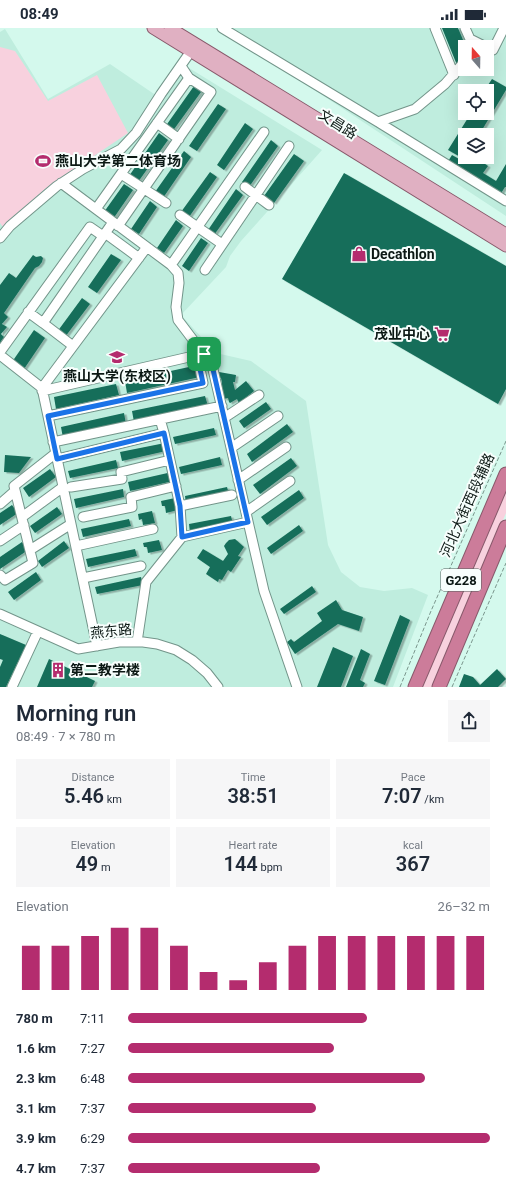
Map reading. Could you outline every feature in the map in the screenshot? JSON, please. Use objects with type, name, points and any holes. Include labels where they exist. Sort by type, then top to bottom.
[{"type":"highway","name":"G228","points":[[416,687],[506,474]]},
{"type":"highway","name":"G228","points":[[439,687],[506,527]]},
{"type":"main road","name":"文昌路","points":[[153,28],[180,33],[506,234]]},
{"type":"main road","name":"文昌路","points":[[170,32],[191,51],[506,246]]},
{"type":"street","points":[[222,28],[506,201]]},
{"type":"street","points":[[435,28],[454,75]]},
{"type":"street","points":[[465,28],[472,40]]},
{"type":"street","points":[[494,41],[504,28]]},
{"type":"street","points":[[0,238],[10,226],[61,183],[121,149],[136,133],[191,51]]},
{"type":"street","points":[[43,323],[104,234],[116,224],[144,189],[211,92],[189,78],[181,66]]},
{"type":"street","points":[[378,122],[415,109],[445,84],[458,70]]},
{"type":"street","points":[[96,210],[189,78]]},
{"type":"street","points":[[157,123],[179,139]]},
{"type":"street","points":[[171,265],[264,132]]},
{"type":"street","points":[[204,270],[289,146]]},
{"type":"street","points":[[121,174],[166,203]]},
{"type":"street","points":[[61,183],[171,265],[178,273],[179,283],[176,307],[178,320],[200,354],[212,365],[264,591],[297,687]]},
{"type":"street","points":[[245,187],[269,205]]},
{"type":"street","points":[[180,215],[222,244]]},
{"type":"street","points":[[97,646],[71,524],[67,487],[56,456],[42,390],[0,353],[90,227],[104,234],[139,258]]},
{"type":"street","points":[[42,390],[147,247]]},
{"type":"street","points":[[28,312],[73,346]]},
{"type":"street","points":[[42,390],[200,354]]},
{"type":"street","points":[[48,416],[203,383],[200,354]]},
{"type":"street","points":[[224,418],[259,395]]},
{"type":"street","points":[[53,442],[222,406]]},
{"type":"street","points":[[231,448],[278,416]]},
{"type":"street","points":[[160,419],[180,506],[182,537]]},
{"type":"street","points":[[112,429],[114,445]]},
{"type":"street","points":[[0,574],[5,580],[33,563],[14,486],[56,456],[114,445],[164,433]]},
{"type":"street","points":[[238,480],[286,447]]},
{"type":"street","points":[[0,541],[67,487],[122,479],[121,472],[170,460]]},
{"type":"street","points":[[246,512],[290,481]]},
{"type":"street","points":[[83,517],[132,507],[131,497],[176,486]]},
{"type":"street","points":[[0,504],[15,491]]},
{"type":"street","points":[[180,506],[232,495]]},
{"type":"street","points":[[137,642],[146,582],[182,537],[248,522]]},
{"type":"street","points":[[30,550],[71,524]]},
{"type":"street","points":[[76,546],[154,529]]},
{"type":"street","points":[[83,578],[141,566]]},
{"type":"street","name":"燕东路","points":[[0,614],[78,649],[119,642],[143,642],[157,644],[176,650],[192,660],[207,673],[218,687]]},
{"type":"street","points":[[12,687],[38,631]]},
{"type":"path","name":"河北大街西段辅路","points":[[400,687],[431,611],[506,441]]},
{"type":"path","points":[[452,687],[506,563]]},
{"type":"shaded area","points":[[220,28],[506,28],[506,216]]},
{"type":"shaded area","name":"燕山大学(东校区)","points":[[5,29],[48,99],[110,64],[157,96],[181,63],[322,150],[241,241],[230,256],[226,267],[181,315],[216,353],[251,361],[306,401],[328,545],[341,572],[360,587],[384,591],[412,588],[428,595],[393,687],[0,687],[0,32]]},
{"type":"shaded area","name":"燕山大学第二体育场","points":[[0,47],[15,51],[48,101],[97,75],[128,133],[45,189],[3,227],[0,223]]},
{"type":"shaded area","points":[[506,490],[506,513],[432,687],[422,687]]},
{"type":"building","points":[[442,28],[458,28],[463,40],[458,40],[457,65]]},
{"type":"building","points":[[492,79],[506,87],[506,90],[494,110],[494,84],[489,84]]},
{"type":"building","points":[[194,86],[201,92],[172,132],[165,127]]},
{"type":"building","points":[[218,104],[226,109],[197,151],[189,146]]},
{"type":"building","points":[[467,120],[488,120],[483,128],[462,128]]},
{"type":"building","points":[[245,123],[253,129],[224,170],[217,165]]},
{"type":"building","points":[[159,133],[168,140],[138,182],[129,176]]},
{"type":"building","points":[[458,134],[458,156],[448,150]]},
{"type":"building","points":[[271,140],[278,146],[249,187],[242,182]]},
{"type":"building","points":[[184,151],[191,157],[163,198],[155,192]]},
{"type":"building","points":[[294,154],[304,161],[274,203],[264,196]]},
{"type":"building","points":[[452,155],[458,158],[458,164],[485,164],[488,166],[483,173],[496,181],[506,164],[506,187],[498,198],[445,166]]},
{"type":"building","points":[[210,172],[217,177],[189,217],[181,212]]},
{"type":"building","name":"茂业中心","points":[[344,173],[506,266],[506,389],[498,404],[282,279]]},
{"type":"building","points":[[124,184],[133,190],[113,219],[104,212]]},
{"type":"building","points":[[236,189],[243,195],[214,235],[208,230]]},
{"type":"building","points":[[150,201],[157,207],[139,234],[131,229]]},
{"type":"building","points":[[176,220],[183,226],[164,253],[157,248]]},
{"type":"building","points":[[201,238],[208,243],[189,271],[182,266]]},
{"type":"building","points":[[111,254],[121,260],[97,293],[88,287]]},
{"type":"building","points":[[33,255],[36,257],[41,256],[43,258],[42,262],[35,268],[4,313],[8,317],[2,324],[7,327],[1,334],[4,337],[0,343],[0,285],[9,273],[16,278]]},
{"type":"building","points":[[82,298],[90,304],[65,337],[57,332]]},
{"type":"building","points":[[34,330],[45,338],[24,369],[12,362]]},
{"type":"building","points":[[198,365],[200,377],[127,393],[125,381]]},
{"type":"building","points":[[219,372],[236,375],[235,382],[233,382],[235,390],[246,381],[254,391],[239,403],[237,399],[230,403],[228,398],[224,399],[220,385],[222,384],[221,378],[218,377]]},
{"type":"building","points":[[116,384],[119,395],[56,409],[54,397]]},
{"type":"building","points":[[205,396],[208,406],[134,422],[132,411]]},
{"type":"building","points":[[266,402],[271,409],[244,428],[239,421]]},
{"type":"building","points":[[124,413],[126,424],[63,438],[61,427]]},
{"type":"building","points":[[287,424],[293,432],[252,462],[247,454]]},
{"type":"building","points":[[214,428],[216,435],[175,444],[173,437]]},
{"type":"building","points":[[165,443],[166,451],[122,461],[120,452]]},
{"type":"building","points":[[5,455],[31,457],[19,473],[4,472]]},
{"type":"building","points":[[220,457],[222,465],[181,474],[179,467]]},
{"type":"building","points":[[291,458],[297,466],[260,494],[253,485]]},
{"type":"building","points":[[116,460],[118,468],[70,478],[68,471]]},
{"type":"building","points":[[50,469],[56,477],[29,497],[23,488]]},
{"type":"building","points":[[172,472],[173,481],[130,491],[128,482]]},
{"type":"building","points":[[227,487],[229,494],[186,504],[185,496]]},
{"type":"building","points":[[123,489],[124,497],[76,508],[74,499]]},
{"type":"building","points":[[299,490],[304,498],[267,525],[261,517]]},
{"type":"building","points":[[175,498],[178,510],[166,513],[165,506],[162,506],[161,501]]},
{"type":"building","points":[[12,505],[18,513],[0,525],[0,513]]},
{"type":"building","points":[[57,507],[62,514],[35,533],[30,526]]},
{"type":"building","points":[[152,511],[155,523],[143,525],[142,519],[139,520],[138,514]]},
{"type":"building","points":[[231,516],[233,524],[190,533],[189,524]]},
{"type":"building","points":[[129,519],[131,526],[83,537],[81,529]]},
{"type":"building","points":[[299,525],[303,531],[271,554],[267,548]]},
{"type":"building","points":[[235,539],[244,547],[238,556],[241,557],[231,572],[228,570],[222,580],[219,579],[218,582],[206,574],[210,567],[197,558],[203,549],[223,561],[228,554],[224,546],[229,540]]},
{"type":"building","points":[[159,540],[162,550],[148,553],[147,547],[144,547],[143,543]]},
{"type":"building","points":[[64,541],[69,548],[42,567],[38,561]]},
{"type":"building","points":[[22,542],[28,550],[0,569],[0,557]]},
{"type":"building","points":[[135,549],[137,556],[88,567],[86,559]]},
{"type":"building","points":[[36,572],[41,580],[14,600],[8,592]]},
{"type":"building","points":[[141,577],[143,585],[97,594],[95,587]]},
{"type":"building","points":[[312,586],[316,592],[284,614],[280,609]]},
{"type":"building","points":[[336,600],[342,610],[363,617],[359,631],[338,624],[295,654],[287,642],[291,639],[294,642],[322,621],[317,613]]},
{"type":"building","points":[[400,615],[410,620],[385,685],[374,681]]},
{"type":"building","points":[[0,634],[26,645],[6,687],[0,687],[0,667],[3,660],[0,659]]},
{"type":"building","points":[[333,647],[353,656],[341,687],[317,687]]},
{"type":"building","points":[[361,649],[370,654],[360,680],[365,683],[363,687],[346,687]]},
{"type":"building","name":"第二教学楼","points":[[49,659],[95,681],[92,687],[37,687]]},
{"type":"building","points":[[497,669],[506,679],[498,687],[459,687],[464,674],[473,677],[480,685]]},
{"type":"place","name":"燕山大学第二体育场","points":[[43,161]]},
{"type":"place","name":"Decathlon","points":[[359,254]]},
{"type":"place","name":"茂业中心","points":[[442,334]]},
{"type":"place","name":"燕山大学(东校区)","points":[[117,357]]},
{"type":"place","name":"第二教学楼","points":[[58,670]]},
{"type":"route","points":[[204,354],[212,365],[248,522],[182,537],[180,506],[164,433],[57,459],[48,416],[203,383],[197,355],[204,354]]}]
